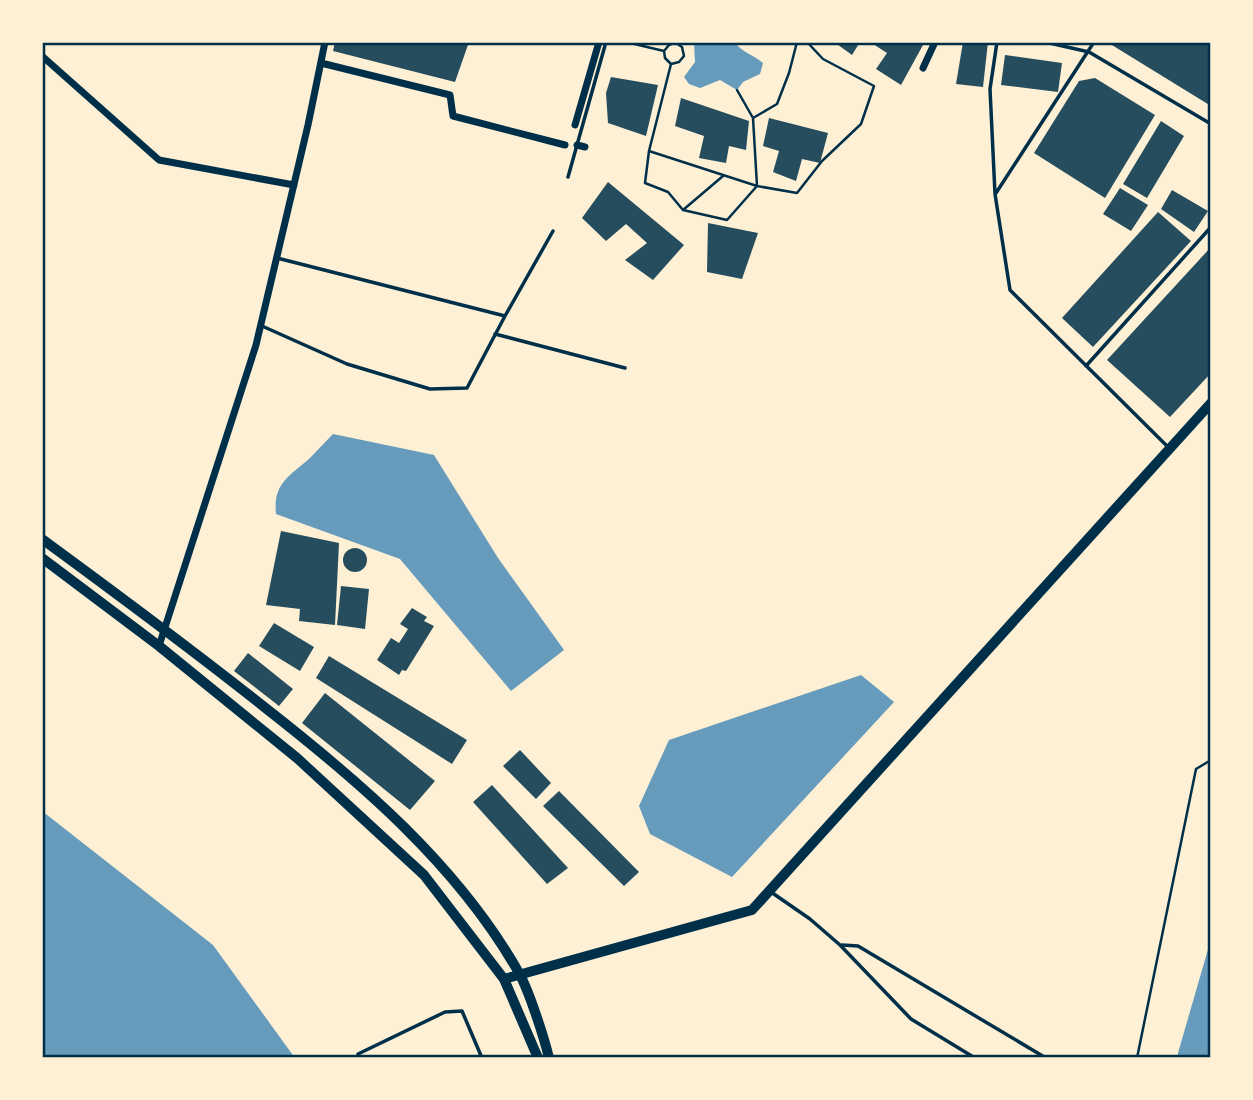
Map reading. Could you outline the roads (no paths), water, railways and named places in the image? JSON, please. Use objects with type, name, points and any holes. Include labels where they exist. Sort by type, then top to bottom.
[{"type":"main road","points":[[42,539],[165,628],[314,746],[391,814],[430,853],[482,919],[520,974],[549,1058]]},
{"type":"main road","points":[[42,558],[159,646],[297,758],[424,875],[504,979],[538,1058]]},
{"type":"street","points":[[159,646],[261,325],[325,42]]},
{"type":"street","points":[[575,125],[599,42]]},
{"type":"street","points":[[923,68],[934,42]]},
{"type":"street","points":[[42,56],[159,160],[294,185]]},
{"type":"street","points":[[321,63],[450,95],[453,116],[565,145]]},
{"type":"street","points":[[504,979],[752,910],[1211,403]]},
{"type":"lane","points":[[568,177],[581,146],[606,42]]},
{"type":"lane","points":[[997,42],[990,89],[995,194],[1010,290],[1170,449]]},
{"type":"lane","points":[[1045,42],[1089,52],[1211,124]]},
{"type":"lane","points":[[995,194],[1094,42]]},
{"type":"lane","points":[[1086,366],[1211,227]]},
{"type":"lane","points":[[261,325],[347,364],[430,389],[467,387],[553,231]]},
{"type":"lane","points":[[277,258],[505,316]]},
{"type":"lane","points":[[495,334],[625,368]]},
{"type":"lane","points":[[769,891],[810,919],[839,945],[911,1019],[975,1058]]},
{"type":"lane","points":[[839,945],[859,946],[1046,1058]]},
{"type":"lane","points":[[359,1058],[358,1054],[445,1012],[462,1011],[482,1058]]},
{"type":"water","points":[[694,42],[735,42],[763,63],[760,74],[743,82],[737,90],[720,80],[700,88],[689,84],[684,77],[695,62]]},
{"type":"water","points":[[333,434],[434,455],[498,558],[564,650],[511,691],[400,559],[276,514],[277,495],[284,482]]},
{"type":"water","points":[[861,675],[894,702],[732,877],[650,834],[639,806],[669,740]]},
{"type":"water","points":[[42,811],[213,945],[295,1058],[42,1058]]},
{"type":"water","points":[[1211,939],[1211,1058],[1178,1058],[1178,1053]]}]
